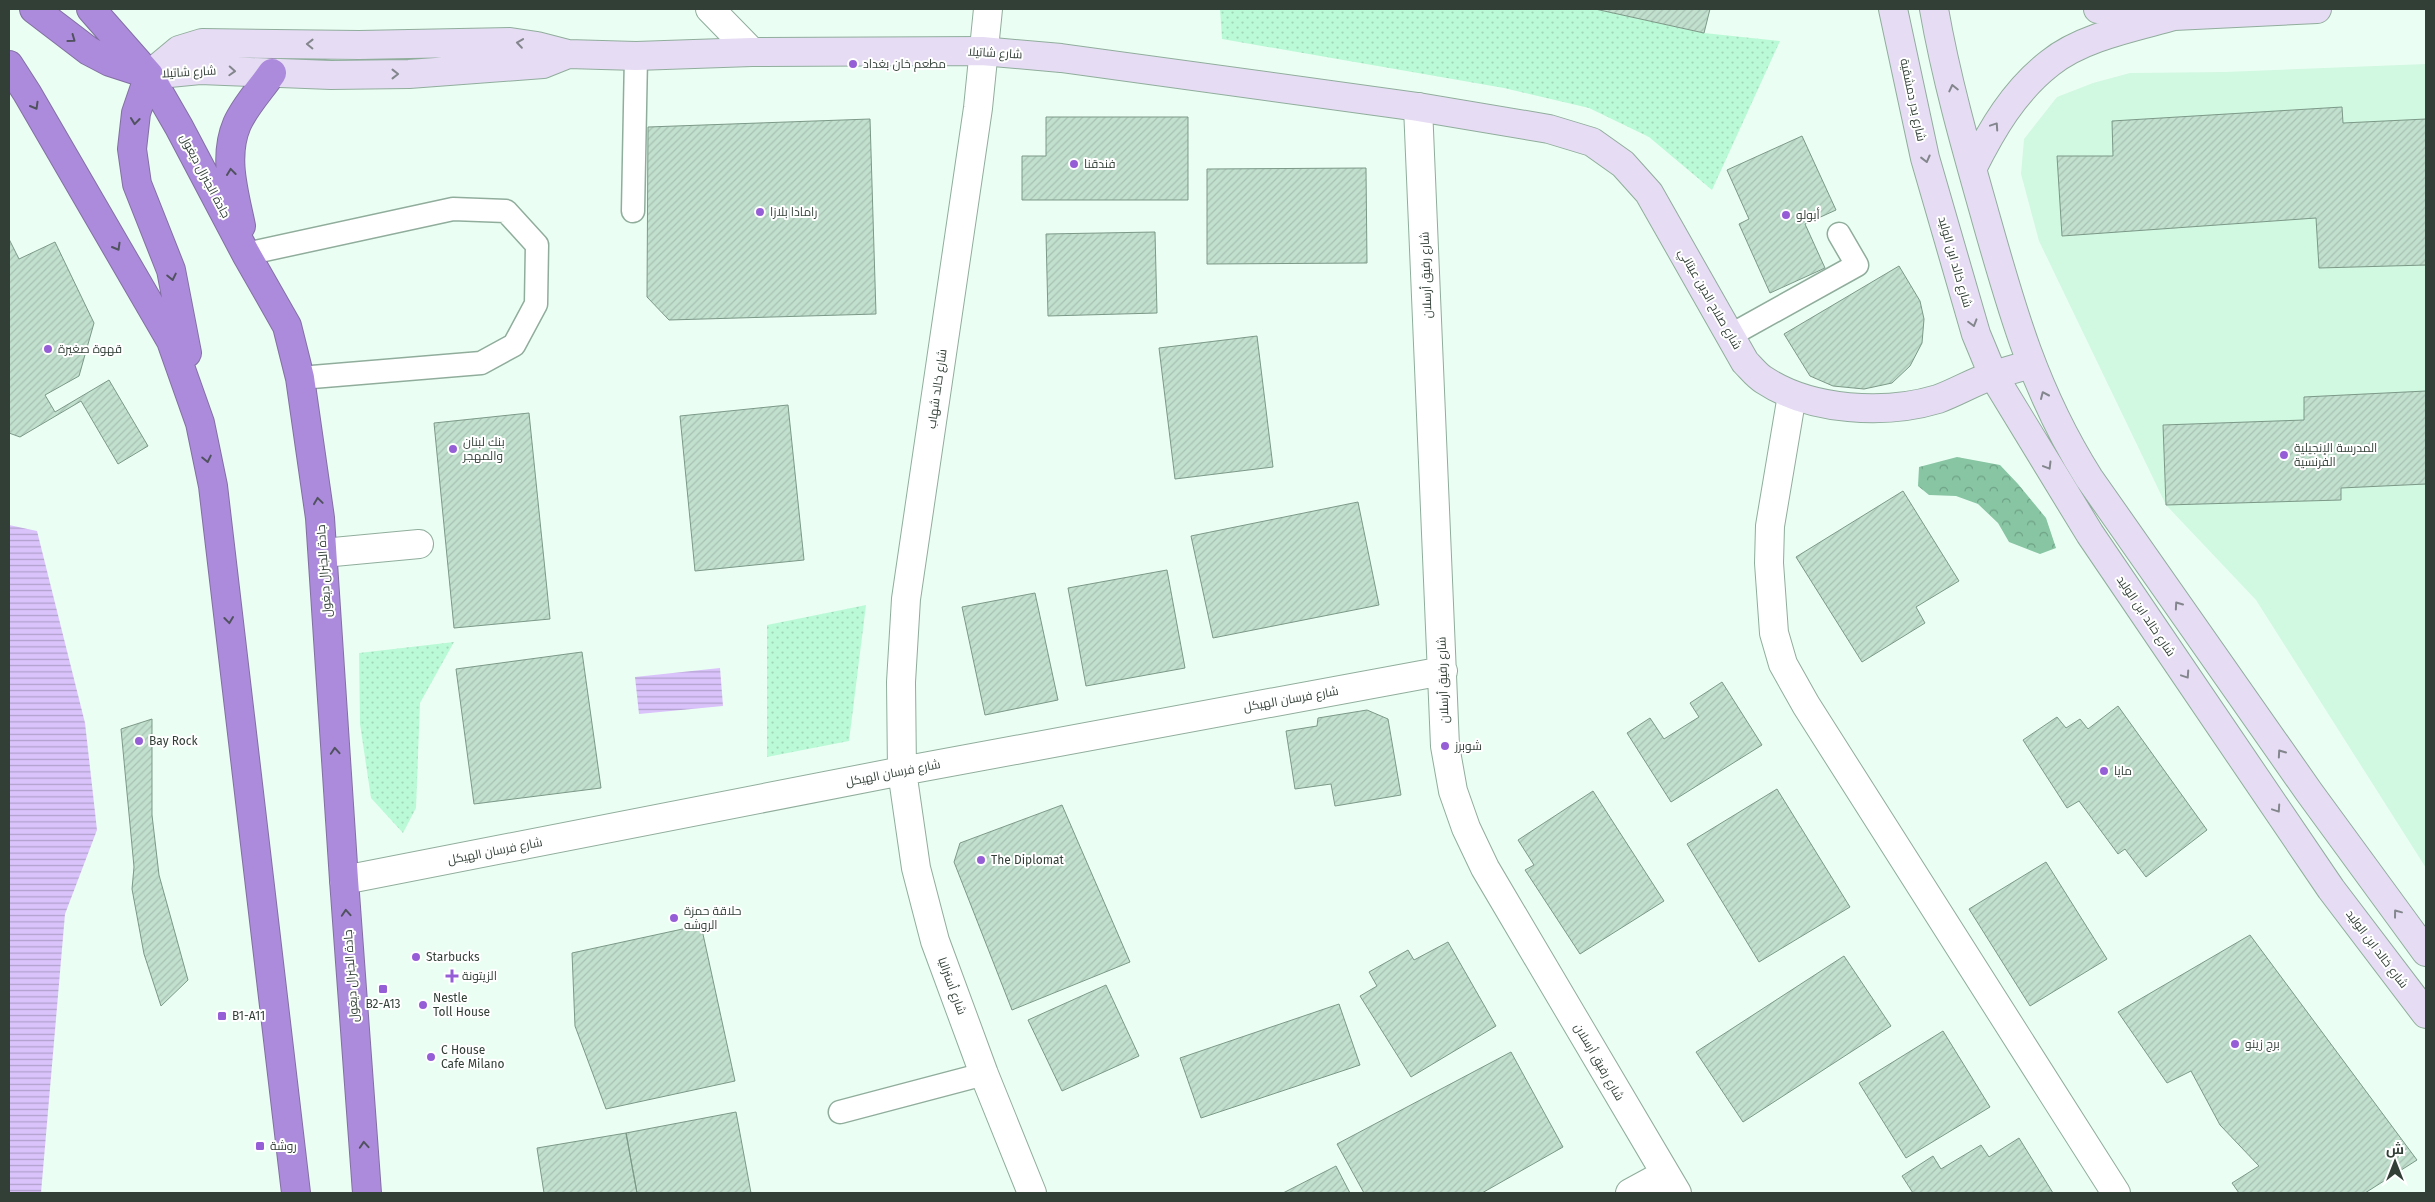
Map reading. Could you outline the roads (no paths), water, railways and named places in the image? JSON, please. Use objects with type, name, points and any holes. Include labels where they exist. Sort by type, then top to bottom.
[{"type":"highway","points":[[34,9],[89,51],[110,62],[149,75],[136,113],[132,148],[137,184],[171,270],[213,486],[296,1193]]},
{"type":"highway","name":"جادة الجنرال ديغول","points":[[91,9],[149,75],[287,326],[300,378],[320,518],[323,553],[367,1193]]},
{"type":"highway","points":[[9,66],[28,93],[172,341],[200,423]]},
{"type":"highway","points":[[246,254],[230,168],[231,144],[238,122],[272,73]]},
{"type":"main road","name":"شارع بدر دمشقية","points":[[1893,9],[1925,158],[1935,192]]},
{"type":"main road","points":[[2098,9],[2174,16],[2317,9]]},
{"type":"main road","points":[[1930,12],[1972,169],[2031,364],[2068,445],[2089,478],[2356,859],[2426,952]]},
{"type":"main road","points":[[1972,169],[1991,131],[2006,110],[2024,86],[2050,62],[2081,46],[2107,36],[2174,16]]},
{"type":"main road","name":"شارع شاتيلا","points":[[149,75],[179,50],[192,44],[202,43],[359,45],[510,42],[537,46],[568,54],[636,56],[752,52],[982,51],[1061,58],[1418,107]]},
{"type":"main road","name":"شارع شاتيلا","points":[[149,75],[200,70],[272,73],[409,74],[543,64],[568,54]]},
{"type":"main road","name":"شارع صلاح الدين عيتاني","points":[[1418,107],[1549,129],[1592,142],[1623,164],[1649,193],[1746,362],[1763,380],[1792,395],[1830,406],[1868,408],[1904,406],[1937,399],[1993,375],[2031,364]]},
{"type":"main road","name":"شارع خالد ابن الوليد","points":[[1935,192],[1976,334],[1993,375],[2090,534],[2331,889],[2424,1010]]},
{"type":"street","points":[[710,9],[752,52]]},
{"type":"street","name":"شارع خالد شهاب","points":[[902,771],[901,682],[906,599],[978,108],[982,51],[988,9]]},
{"type":"street","name":"شارع رفيق أرسلان","points":[[1418,107],[1445,746],[1453,791],[1466,828],[1485,868],[1671,1183]]},
{"type":"street","points":[[1792,395],[1770,526],[1769,563],[1774,633],[1783,664],[1806,705],[2116,1193]]},
{"type":"street","points":[[323,553],[419,544]]},
{"type":"street","name":"شارع فرسان الهيكل","points":[[344,880],[902,771],[1443,671]]},
{"type":"street","name":"شارع أستراليا","points":[[902,771],[916,868],[936,940],[984,1074],[1032,1193]]},
{"type":"street","points":[[1630,1193],[1671,1183]]},
{"type":"lane","points":[[633,211],[636,56]]},
{"type":"lane","points":[[246,254],[453,209],[506,211],[537,245],[536,304],[514,345],[481,363],[300,378]]},
{"type":"lane","points":[[1730,335],[1857,265],[1839,234]]},
{"type":"lane","points":[[840,1112],[984,1074]]},
{"type":"place","name":"مطعم خان بغداد","points":[[853,64]]},
{"type":"place","name":"فندقنا","points":[[1074,164]]},
{"type":"place","name":"رامادا بلازا","points":[[760,212]]},
{"type":"place","name":"أبولو","points":[[1786,215]]},
{"type":"place","name":"قهوة صغيرة","points":[[48,349]]},
{"type":"place","name":"بنك لبنان والمهجر","points":[[453,449]]},
{"type":"place","name":"المدرسة الإنجيلية الفرنسية","points":[[2284,455]]},
{"type":"place","name":"Bay Rock","points":[[139,741]]},
{"type":"place","name":"شوبرز","points":[[1445,746]]},
{"type":"place","name":"مايا","points":[[2104,771]]},
{"type":"place","name":"The Diplomat","points":[[981,860]]},
{"type":"place","name":"حلاقة حمزة الروشه","points":[[674,918]]},
{"type":"place","name":"Starbucks","points":[[416,957]]},
{"type":"place","name":"الزيتونة","points":[[452,976]]},
{"type":"place","name":"B2-A13","points":[[383,989]]},
{"type":"place","name":"Nestle Toll House","points":[[423,1005]]},
{"type":"place","name":"B1-A11","points":[[222,1016]]},
{"type":"place","name":"برج زينو","points":[[2235,1044]]},
{"type":"place","name":"C House Cafe Milano","points":[[431,1057]]},
{"type":"place","name":"روشة","points":[[260,1146]]}]
